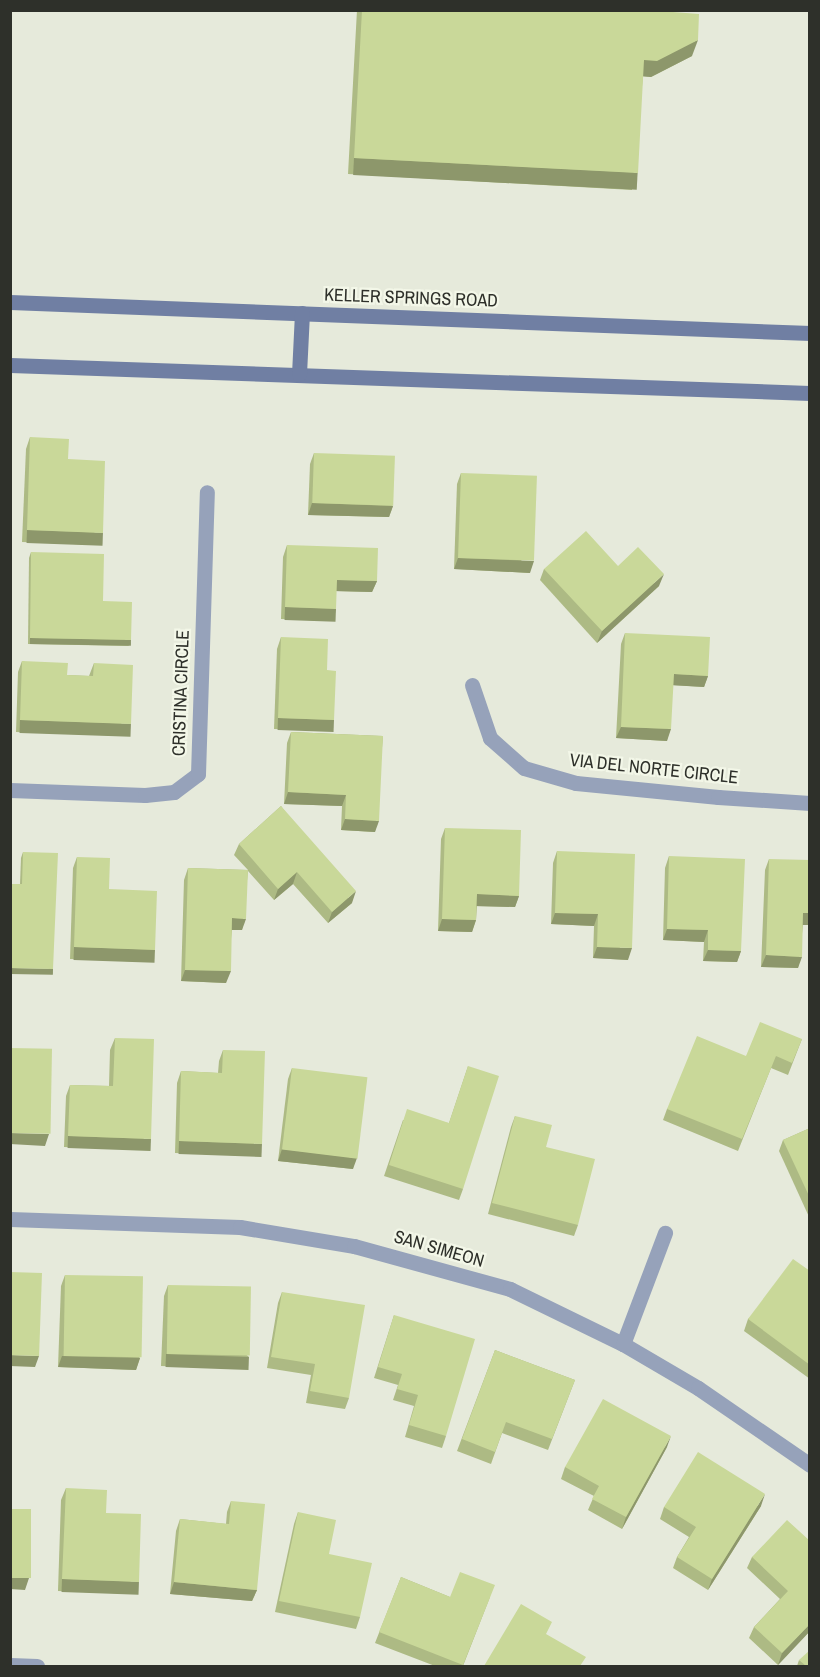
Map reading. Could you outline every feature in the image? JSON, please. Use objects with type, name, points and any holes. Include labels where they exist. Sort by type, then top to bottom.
[{"type":"main road","name":"KELLER SPRINGS ROAD","points":[[10,302],[810,333]]},
{"type":"main road","points":[[299,374],[302,313]]},
{"type":"main road","points":[[10,365],[810,393]]},
{"type":"street","name":"CRISTINA CIRCLE","points":[[10,790],[145,795],[174,792],[198,774],[207,492]]},
{"type":"street","name":"VIA DEL NORTE CIRCLE","points":[[472,685],[490,738],[524,768],[576,783],[810,803]]},
{"type":"street","name":"SAN SIMEON","points":[[10,1219],[240,1227],[354,1246],[510,1289],[623,1344],[698,1388],[810,1466]]},
{"type":"street","points":[[623,1344],[665,1233]]},
{"type":"street","points":[[10,1665],[38,1666]]},
{"type":"building","points":[[362,10],[647,10],[699,14],[698,40],[657,61],[644,60],[638,173],[354,158]]},
{"type":"building","points":[[30,437],[69,439],[68,459],[105,461],[103,533],[27,530]]},
{"type":"building","points":[[314,453],[395,456],[393,506],[312,503]]},
{"type":"building","points":[[461,473],[537,476],[534,561],[458,558]]},
{"type":"building","points":[[586,531],[618,566],[638,547],[664,574],[602,631],[544,569]]},
{"type":"building","points":[[287,545],[378,548],[377,581],[337,580],[336,609],[285,607]]},
{"type":"building","points":[[31,552],[104,554],[103,601],[132,602],[131,640],[30,638]]},
{"type":"building","points":[[625,633],[710,637],[708,676],[674,674],[671,729],[621,727]]},
{"type":"building","points":[[281,637],[328,639],[327,670],[336,671],[334,720],[278,718]]},
{"type":"building","points":[[22,661],[68,663],[67,675],[93,676],[94,663],[133,665],[131,724],[20,720]]},
{"type":"building","points":[[291,732],[383,736],[379,821],[345,819],[346,795],[288,792]]},
{"type":"building","points":[[281,806],[356,891],[332,912],[297,872],[278,889],[239,844]]},
{"type":"building","points":[[445,828],[521,830],[519,896],[477,894],[476,920],[442,919]]},
{"type":"building","points":[[557,851],[635,854],[632,948],[597,947],[598,914],[555,913]]},
{"type":"building","points":[[23,852],[58,853],[53,969],[10,968],[10,884],[22,884]]},
{"type":"building","points":[[669,856],[745,859],[741,951],[708,950],[708,930],[667,929]]},
{"type":"building","points":[[77,857],[110,858],[109,889],[157,891],[155,950],[74,947]]},
{"type":"building","points":[[769,859],[810,860],[810,913],[803,913],[802,957],[766,955]]},
{"type":"building","points":[[188,868],[248,870],[246,919],[232,918],[231,971],[185,970]]},
{"type":"building","points":[[760,1022],[802,1039],[792,1063],[776,1056],[742,1139],[667,1109],[697,1036],[746,1056]]},
{"type":"building","points":[[115,1038],[154,1039],[151,1139],[68,1136],[70,1085],[113,1086]]},
{"type":"building","points":[[10,1048],[52,1049],[51,1134],[10,1133]]},
{"type":"building","points":[[223,1050],[265,1051],[262,1144],[179,1141],[181,1071],[222,1073]]},
{"type":"building","points":[[468,1066],[499,1076],[463,1189],[389,1165],[407,1109],[449,1123]]},
{"type":"building","points":[[292,1068],[367,1077],[357,1159],[282,1149]]},
{"type":"building","points":[[515,1116],[552,1125],[546,1147],[595,1159],[578,1225],[492,1203]]},
{"type":"building","points":[[810,1128],[810,1198],[783,1140]]},
{"type":"building","points":[[793,1259],[810,1271],[810,1365],[748,1319]]},
{"type":"building","points":[[10,1272],[42,1273],[39,1356],[10,1355]]},
{"type":"building","points":[[65,1275],[143,1276],[142,1357],[64,1356]]},
{"type":"building","points":[[168,1285],[251,1286],[250,1355],[167,1354]]},
{"type":"building","points":[[282,1292],[365,1305],[349,1398],[310,1391],[315,1364],[271,1357]]},
{"type":"building","points":[[394,1315],[475,1339],[446,1436],[409,1425],[418,1395],[397,1389],[402,1374],[378,1367]]},
{"type":"building","points":[[495,1350],[575,1380],[552,1439],[506,1422],[495,1452],[462,1439]]},
{"type":"building","points":[[603,1399],[671,1436],[626,1517],[592,1499],[599,1486],[565,1467]]},
{"type":"building","points":[[698,1452],[765,1494],[712,1579],[677,1557],[696,1527],[664,1507]]},
{"type":"building","points":[[66,1488],[107,1490],[106,1513],[141,1514],[139,1582],[62,1579]]},
{"type":"building","points":[[231,1501],[265,1504],[257,1590],[174,1582],[180,1519],[229,1524]]},
{"type":"building","points":[[10,1509],[31,1509],[31,1578],[10,1578]]},
{"type":"building","points":[[298,1512],[336,1520],[329,1554],[372,1563],[360,1617],[279,1601]]},
{"type":"building","points":[[787,1520],[810,1541],[810,1624],[782,1653],[754,1627],[788,1591],[752,1557]]},
{"type":"building","points":[[460,1572],[495,1585],[463,1665],[379,1632],[401,1577],[450,1597]]},
{"type":"building","points":[[521,1604],[552,1622],[546,1634],[586,1657],[580,1666],[484,1666]]},
{"type":"building","points":[[810,1650],[810,1666],[806,1666],[799,1660]]}]
